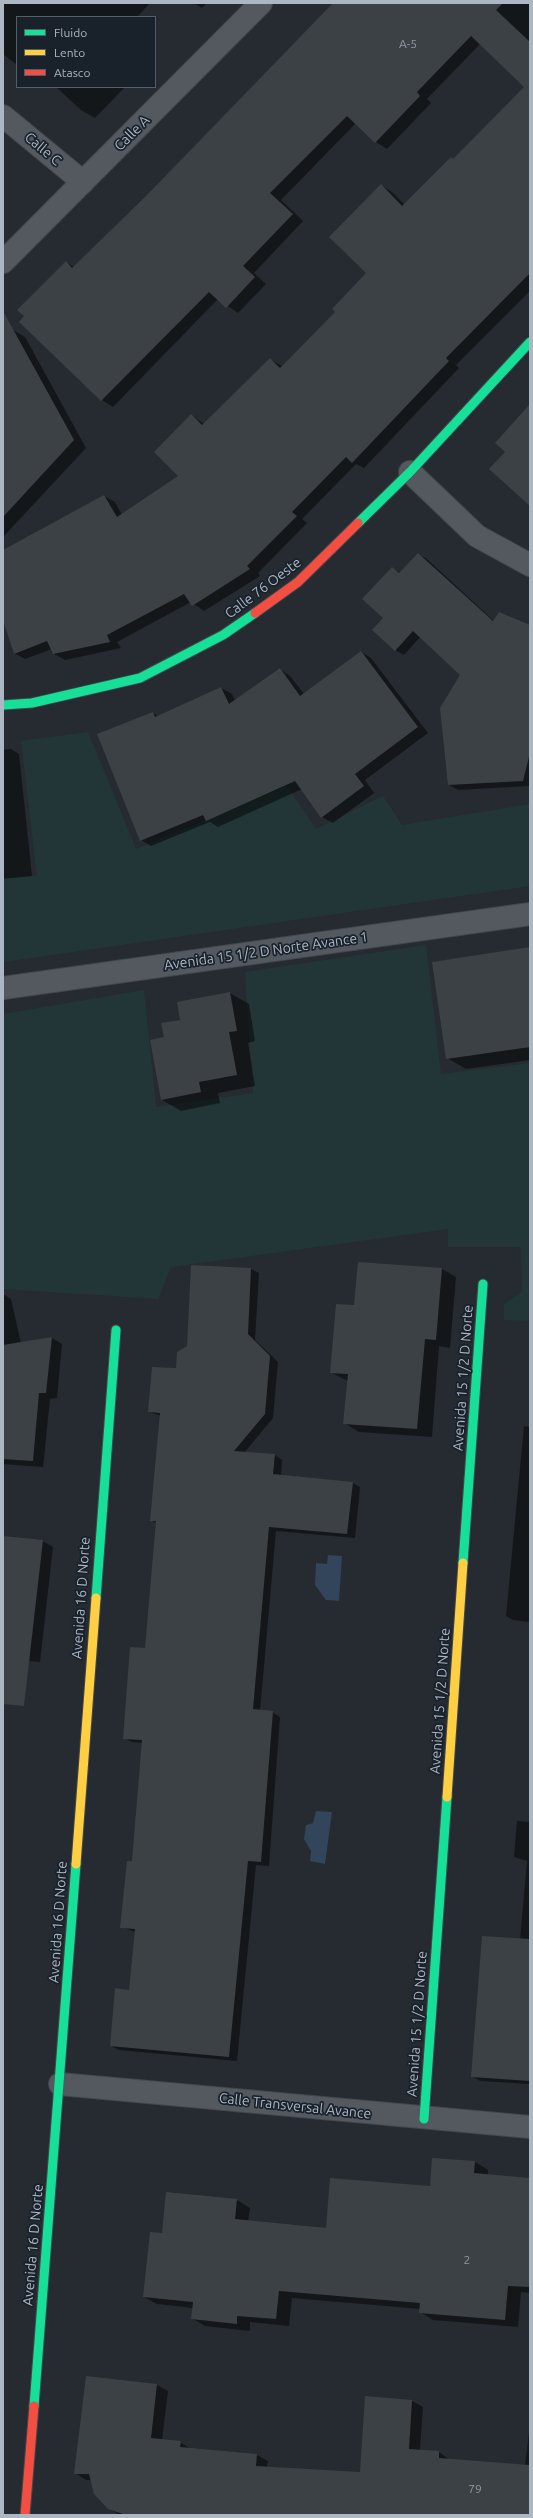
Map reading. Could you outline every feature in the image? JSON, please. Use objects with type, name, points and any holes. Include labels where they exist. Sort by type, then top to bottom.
[{"type":"street","name":"Calle A","points":[[3,262],[261,3]]},
{"type":"street","name":"Calle C","points":[[3,116],[82,182]]},
{"type":"street","name":"Calle 76 Oeste","points":[[3,706],[32,703],[140,678],[223,635],[298,582],[410,472],[530,342]]},
{"type":"street","points":[[410,472],[477,536],[530,565]]},
{"type":"street","name":"Avenida 15 1/2 D Norte Avance 1","points":[[3,988],[530,914]]},
{"type":"street","name":"Avenida 15 1/2 D Norte","points":[[424,2119],[484,1284]]},
{"type":"street","name":"Avenida 16 D Norte","points":[[25,2515],[60,2084],[116,1330]]},
{"type":"street","name":"Calle Transversal Avance","points":[[60,2084],[424,2119],[530,2127]]},
{"type":"shaded area","points":[[88,732],[136,849],[287,786],[316,829],[383,796],[402,825],[530,804],[530,886],[3,962],[3,878],[37,876],[21,741]]},
{"type":"shaded area","points":[[426,945],[441,1074],[530,1063],[530,1321],[504,1320],[504,1304],[522,1292],[521,1247],[448,1247],[448,1229],[171,1267],[158,1299],[3,1289],[3,1014],[144,990],[156,1107],[253,1093],[245,972]]},
{"type":"water","points":[[328,1555],[342,1556],[339,1601],[326,1600],[315,1585],[316,1563],[327,1564]]},
{"type":"water","points":[[316,1811],[332,1812],[325,1864],[310,1861],[311,1851],[304,1839],[306,1825],[313,1823]]},
{"type":"building","points":[[333,3],[503,3],[496,10],[530,42],[530,273],[446,358],[449,361],[352,463],[346,457],[292,512],[297,516],[247,566],[250,569],[192,606],[184,594],[107,635],[110,642],[53,654],[47,641],[14,654],[3,620],[3,550],[104,495],[117,517],[178,476],[154,452],[191,414],[202,425],[270,358],[280,368],[335,312],[332,309],[366,273],[329,237],[381,184],[402,206],[451,157],[453,159],[524,87],[471,36],[417,92],[420,96],[375,143],[347,116],[270,193],[293,214],[243,266],[255,277],[226,308],[209,292],[101,401],[19,322],[24,316],[17,310],[66,261],[72,268],[147,195]]},
{"type":"building","points":[[3,311],[74,440],[3,517]]},
{"type":"building","points":[[530,404],[530,506],[489,469],[505,452],[495,443]]},
{"type":"building","points":[[418,553],[493,621],[499,612],[530,625],[530,753],[523,781],[448,785],[440,708],[460,675],[413,631],[395,651],[372,630],[383,618],[362,599],[392,567],[399,573]]},
{"type":"building","points":[[361,651],[418,727],[355,774],[364,786],[321,818],[295,781],[206,821],[203,815],[140,841],[97,734],[153,712],[155,717],[221,687],[229,704],[280,668],[300,696]]},
{"type":"building","points":[[530,947],[530,1047],[446,1059],[432,962]]},
{"type":"building","points":[[230,992],[237,1031],[229,1032],[237,1075],[199,1082],[201,1092],[161,1100],[150,1040],[164,1037],[161,1023],[180,1020],[177,1002]]},
{"type":"building","points":[[358,1262],[442,1268],[436,1340],[425,1339],[417,1429],[343,1424],[348,1374],[330,1373],[336,1304],[354,1305]]},
{"type":"building","points":[[191,1265],[251,1268],[248,1334],[270,1356],[265,1414],[234,1451],[275,1454],[273,1474],[353,1482],[347,1534],[269,1527],[253,1709],[273,1711],[261,1862],[248,1861],[229,2057],[110,2046],[115,1988],[129,1990],[135,1929],[120,1928],[127,1861],[132,1861],[142,1740],[123,1739],[130,1647],[145,1648],[156,1521],[150,1521],[160,1413],[148,1412],[152,1367],[176,1368],[177,1352],[187,1346]]},
{"type":"building","points":[[52,1337],[46,1393],[39,1393],[33,1461],[3,1459],[3,1345]]},
{"type":"building","points":[[3,1536],[43,1540],[24,1706],[3,1704]]},
{"type":"building","points":[[482,1936],[530,1939],[530,2081],[471,2077]]},
{"type":"building","points":[[432,2158],[475,2161],[474,2173],[530,2178],[530,2287],[508,2286],[505,2320],[419,2313],[420,2303],[279,2291],[276,2319],[237,2316],[237,2324],[191,2319],[193,2302],[143,2297],[150,2232],[162,2233],[166,2192],[237,2199],[235,2219],[326,2228],[330,2178],[430,2186]]},
{"type":"building","points":[[86,2376],[157,2384],[151,2438],[181,2441],[180,2447],[257,2454],[256,2466],[360,2472],[365,2396],[412,2400],[409,2449],[439,2451],[439,2458],[530,2465],[530,2515],[126,2515],[108,2509],[94,2494],[89,2474],[74,2474]]},
{"type":"traffic: fast","points":[[358,523],[410,472],[530,342]]},
{"type":"traffic: fast","points":[[3,705],[32,703],[140,678],[223,635],[255,613]]},
{"type":"traffic: fast","points":[[463,1563],[483,1284]]},
{"type":"traffic: fast","points":[[96,1598],[116,1330]]},
{"type":"traffic: fast","points":[[424,2119],[447,1797]]},
{"type":"traffic: fast","points":[[34,2406],[76,1864]]},
{"type":"traffic: slow","points":[[447,1797],[463,1563]]},
{"type":"traffic: slow","points":[[76,1864],[96,1598]]},
{"type":"traffic: jam","points":[[255,613],[298,582],[358,523]]},
{"type":"traffic: jam","points":[[25,2515],[34,2406]]}]
